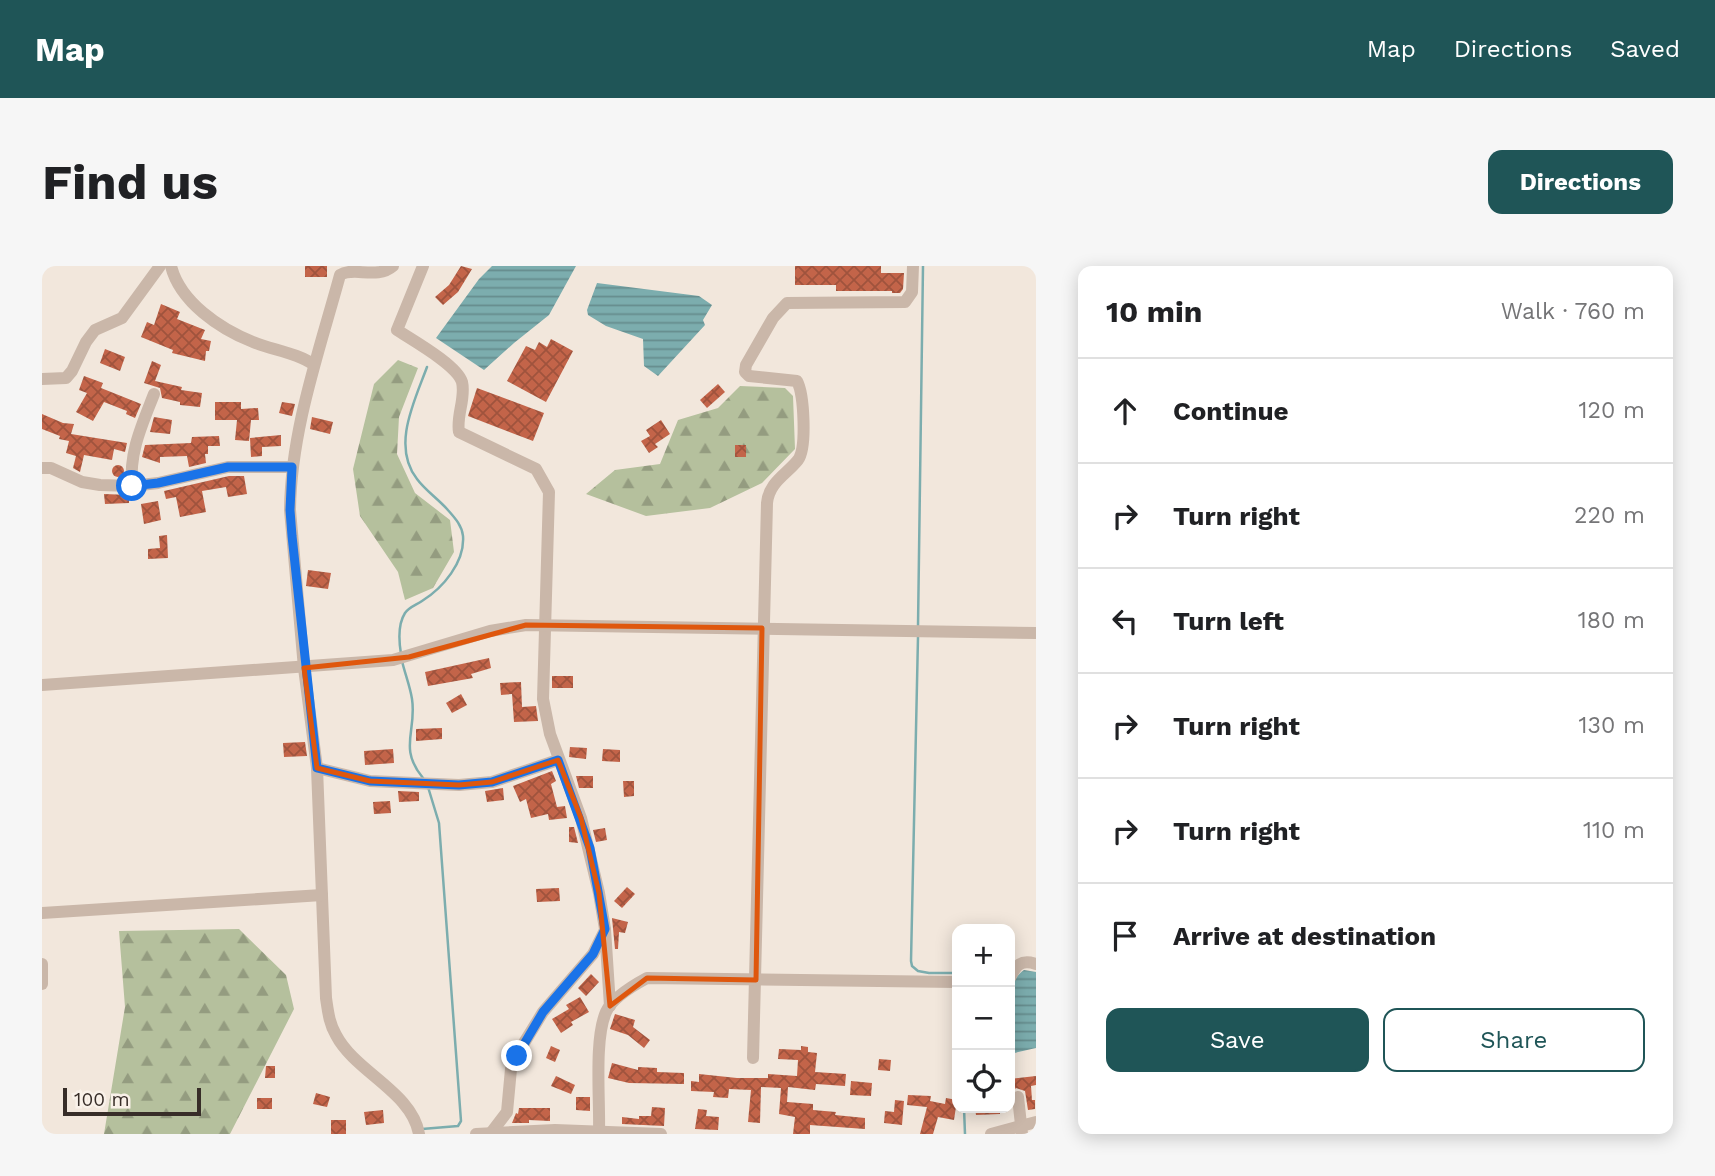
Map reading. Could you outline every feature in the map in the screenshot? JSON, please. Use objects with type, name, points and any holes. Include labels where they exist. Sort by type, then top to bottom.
[{"type":"street","points":[[42,379],[60,379],[72,371],[95,330],[122,318],[160,266]]},
{"type":"street","points":[[171,266],[173,275],[185,294],[223,327],[250,341],[314,365]]},
{"type":"street","points":[[393,266],[379,272],[357,267],[344,269],[340,275],[297,433],[290,510],[304,668],[317,768],[326,998],[330,1023],[343,1046],[402,1102],[418,1130]]},
{"type":"street","points":[[423,266],[397,330],[456,371],[462,383],[457,423],[459,432],[536,469],[549,492],[543,699],[558,760],[590,848],[605,929],[610,1006],[601,1030],[599,1131]]},
{"type":"street","points":[[753,1058],[762,628],[768,493],[770,487],[803,451],[802,397],[797,381],[748,376],[746,365],[773,318],[787,303],[905,302],[912,292],[913,266]]},
{"type":"street","points":[[132,486],[130,465],[154,394]]},
{"type":"street","points":[[42,468],[51,468],[82,482],[132,486],[158,483],[228,467],[292,467]]},
{"type":"street","points":[[42,685],[393,660],[490,631],[544,625],[1036,633]]},
{"type":"street","points":[[317,768],[370,781],[428,785],[492,782],[558,760]]},
{"type":"street","points":[[42,914],[322,895]]},
{"type":"street","points":[[491,1133],[507,1112],[511,1069],[524,1042],[543,1012],[593,954],[605,929]]},
{"type":"street","points":[[1015,968],[1026,961],[1036,964]]},
{"type":"street","points":[[42,964],[42,984]]},
{"type":"street","points":[[610,1006],[648,978],[952,982]]},
{"type":"street","points":[[1018,1097],[1021,1130]]},
{"type":"street","points":[[991,1134],[1021,1130],[1036,1122]]},
{"type":"street","points":[[476,1134],[599,1131],[661,1134]]},
{"type":"highlighted area","points":[[526,625],[762,628],[756,980],[647,978],[610,1006],[599,893],[581,818],[558,760],[492,782],[459,785],[370,781],[317,768],[304,668],[409,657]]},
{"type":"green space","points":[[398,360],[418,368],[399,417],[397,454],[415,493],[450,520],[454,552],[433,588],[405,600],[398,572],[360,516],[353,469],[374,384]]},
{"type":"green space","points":[[740,386],[785,388],[793,396],[795,449],[762,483],[710,508],[646,516],[586,494],[615,470],[660,464],[678,420],[718,408]]},
{"type":"green space","points":[[239,929],[286,975],[294,1009],[230,1134],[104,1134],[125,1007],[119,931]]},
{"type":"water","points":[[492,266],[576,266],[549,315],[484,370],[436,338],[479,279]]},
{"type":"water","points":[[597,283],[699,296],[712,305],[703,320],[705,325],[658,376],[644,366],[643,339],[606,326],[588,315],[587,310]]},
{"type":"water","points":[[1024,970],[1036,972],[1036,1048],[1015,1053],[1015,981]]},
{"type":"building","points":[[305,266],[327,266],[327,277],[305,277]]},
{"type":"building","points":[[461,266],[472,269],[458,292],[443,305],[435,297],[449,285]]},
{"type":"building","points":[[795,266],[881,266],[881,273],[904,273],[903,289],[900,293],[836,291],[836,285],[795,285]]},
{"type":"building","points":[[161,304],[180,312],[177,319],[205,330],[201,339],[211,341],[205,361],[172,353],[173,350],[141,337],[147,322],[154,325]]},
{"type":"building","points":[[551,339],[573,351],[546,402],[507,381],[526,346],[535,350],[539,342],[547,347]]},
{"type":"building","points":[[105,349],[125,357],[120,371],[100,363]]},
{"type":"building","points":[[152,361],[161,365],[155,381],[182,387],[181,390],[202,393],[200,407],[180,405],[180,402],[162,398],[160,388],[144,383]]},
{"type":"building","points":[[84,376],[103,383],[101,388],[141,404],[135,418],[126,414],[127,411],[104,402],[93,421],[76,412],[87,393],[79,390]]},
{"type":"building","points":[[718,384],[725,392],[707,408],[700,400]]},
{"type":"building","points":[[477,388],[544,413],[533,441],[468,416]]},
{"type":"building","points":[[215,402],[241,402],[241,409],[258,408],[259,420],[251,420],[249,441],[235,440],[237,420],[215,420]]},
{"type":"building","points":[[282,402],[295,404],[292,416],[279,413]]},
{"type":"building","points":[[42,414],[63,423],[74,424],[71,434],[127,443],[125,452],[114,449],[112,460],[84,455],[80,472],[73,468],[76,456],[66,453],[69,441],[59,439],[60,436],[42,429]]},
{"type":"building","points":[[154,417],[172,420],[170,434],[150,432]]},
{"type":"building","points":[[312,417],[333,422],[330,434],[310,429]]},
{"type":"building","points":[[661,420],[670,434],[655,444],[658,447],[649,453],[641,441],[650,436],[646,430]]},
{"type":"building","points":[[281,435],[281,446],[262,447],[262,456],[251,457],[250,438]]},
{"type":"building","points":[[219,436],[220,446],[208,446],[206,463],[189,467],[187,456],[160,457],[160,463],[142,457],[145,445],[191,443],[192,437]]},
{"type":"building","points":[[735,445],[746,445],[746,457],[735,457]]},
{"type":"building","points":[[113,466],[123,466],[123,476],[113,476]]},
{"type":"building","points":[[229,476],[244,476],[247,494],[228,497],[226,487],[202,491],[206,512],[180,517],[176,497],[166,499],[164,491]]},
{"type":"building","points":[[104,494],[129,495],[129,503],[105,504]]},
{"type":"building","points":[[158,501],[161,520],[144,524],[141,504]]},
{"type":"building","points":[[167,535],[168,558],[148,559],[148,549],[160,548],[159,536]]},
{"type":"building","points":[[308,570],[331,573],[328,589],[306,586]]},
{"type":"building","points":[[489,658],[491,668],[471,674],[473,678],[428,686],[425,672]]},
{"type":"building","points":[[552,676],[573,676],[573,688],[552,688]]},
{"type":"building","points":[[521,682],[522,707],[536,706],[538,721],[514,722],[512,694],[501,695],[500,683]]},
{"type":"building","points":[[461,694],[467,705],[452,713],[446,703]]},
{"type":"building","points":[[442,728],[442,739],[416,741],[416,729]]},
{"type":"building","points":[[305,742],[307,756],[284,757],[283,743]]},
{"type":"building","points":[[570,747],[587,748],[586,759],[569,757]]},
{"type":"building","points":[[393,749],[394,763],[365,765],[364,751]]},
{"type":"building","points":[[603,749],[620,750],[620,762],[602,761]]},
{"type":"building","points":[[552,771],[556,781],[551,784],[557,807],[565,806],[567,818],[549,820],[548,814],[531,818],[526,799],[520,802],[513,786]]},
{"type":"building","points":[[576,776],[593,776],[593,788],[579,788]]},
{"type":"building","points":[[623,781],[634,781],[634,796],[624,797]]},
{"type":"building","points":[[503,788],[504,800],[487,802],[485,791]]},
{"type":"building","points":[[398,791],[419,792],[419,801],[399,802]]},
{"type":"building","points":[[390,801],[391,813],[374,814],[373,802]]},
{"type":"building","points":[[569,827],[574,827],[578,843],[569,842]]},
{"type":"building","points":[[605,828],[607,840],[596,842],[593,830]]},
{"type":"building","points":[[627,887],[635,894],[622,908],[614,901]]},
{"type":"building","points":[[559,888],[560,901],[537,902],[536,889]]},
{"type":"building","points":[[612,918],[628,922],[625,933],[619,932],[618,949],[615,949]]},
{"type":"building","points":[[591,974],[599,982],[586,996],[578,988]]},
{"type":"building","points":[[580,997],[589,1012],[571,1022],[573,1025],[561,1033],[552,1019],[569,1009],[566,1005]]},
{"type":"building","points":[[615,1014],[635,1020],[633,1027],[650,1040],[644,1048],[628,1035],[610,1029]]},
{"type":"building","points":[[551,1046],[560,1050],[555,1062],[546,1058]]},
{"type":"building","points":[[801,1046],[808,1047],[808,1052],[817,1053],[815,1072],[846,1074],[845,1086],[816,1084],[815,1090],[788,1087],[787,1102],[813,1104],[813,1110],[865,1118],[865,1129],[810,1125],[810,1134],[793,1134],[795,1117],[779,1114],[781,1088],[761,1087],[760,1123],[748,1122],[751,1090],[729,1089],[728,1098],[713,1097],[714,1092],[691,1091],[691,1081],[699,1082],[699,1074],[737,1078],[768,1078],[768,1074],[797,1076],[798,1060],[778,1059],[779,1049],[801,1050]]},
{"type":"building","points":[[879,1059],[891,1060],[890,1071],[878,1070]]},
{"type":"building","points":[[612,1063],[638,1070],[638,1067],[657,1068],[657,1072],[684,1073],[684,1084],[629,1083],[608,1078]]},
{"type":"building","points":[[266,1066],[275,1066],[275,1078],[265,1078]]},
{"type":"building","points":[[556,1076],[575,1085],[571,1094],[551,1086]]},
{"type":"building","points":[[1036,1076],[1036,1085],[1031,1086],[1035,1109],[1028,1110],[1025,1091],[1015,1089],[1015,1078]]},
{"type":"building","points":[[851,1081],[872,1083],[871,1096],[850,1095]]},
{"type":"building","points":[[316,1093],[330,1097],[327,1107],[313,1104]]},
{"type":"building","points":[[908,1095],[931,1096],[930,1101],[945,1104],[946,1098],[952,1099],[954,1120],[938,1117],[933,1134],[920,1134],[927,1107],[907,1105]]},
{"type":"building","points":[[576,1097],[590,1097],[590,1111],[576,1110]]},
{"type":"building","points":[[257,1098],[272,1098],[272,1109],[257,1109]]},
{"type":"building","points":[[895,1100],[904,1101],[902,1125],[884,1123],[885,1111],[894,1112]]},
{"type":"building","points":[[652,1107],[665,1108],[664,1126],[622,1124],[622,1117],[639,1119],[639,1116],[651,1116]]},
{"type":"building","points":[[519,1108],[550,1108],[550,1121],[529,1120],[529,1123],[512,1123]]},
{"type":"building","points":[[698,1109],[707,1110],[706,1116],[719,1117],[718,1130],[695,1129]]},
{"type":"building","points":[[383,1110],[384,1123],[366,1125],[364,1112]]},
{"type":"building","points":[[976,1113],[1000,1113],[1000,1114]]},
{"type":"building","points":[[331,1120],[346,1120],[346,1134],[331,1134]]},
{"type":"waterway","points":[[918,627],[923,266]]},
{"type":"waterway","points":[[401,654],[400,628],[405,613],[445,582],[456,565],[463,546],[462,532],[455,518],[417,479],[409,466],[406,452],[408,423],[427,367]]},
{"type":"waterway","points":[[918,637],[911,961],[918,971],[952,973]]},
{"type":"waterway","points":[[402,661],[412,699],[411,758],[423,778]]},
{"type":"waterway","points":[[422,1129],[458,1126],[461,1121],[439,823],[428,787]]},
{"type":"waterway","points":[[964,1113],[965,1134]]},
{"type":"route","points":[[132,486],[158,483],[228,467],[292,467],[292,536],[304,668],[317,768],[370,781],[459,785],[492,782],[558,760],[590,848],[605,929],[593,954],[543,1012],[517,1056]]}]
